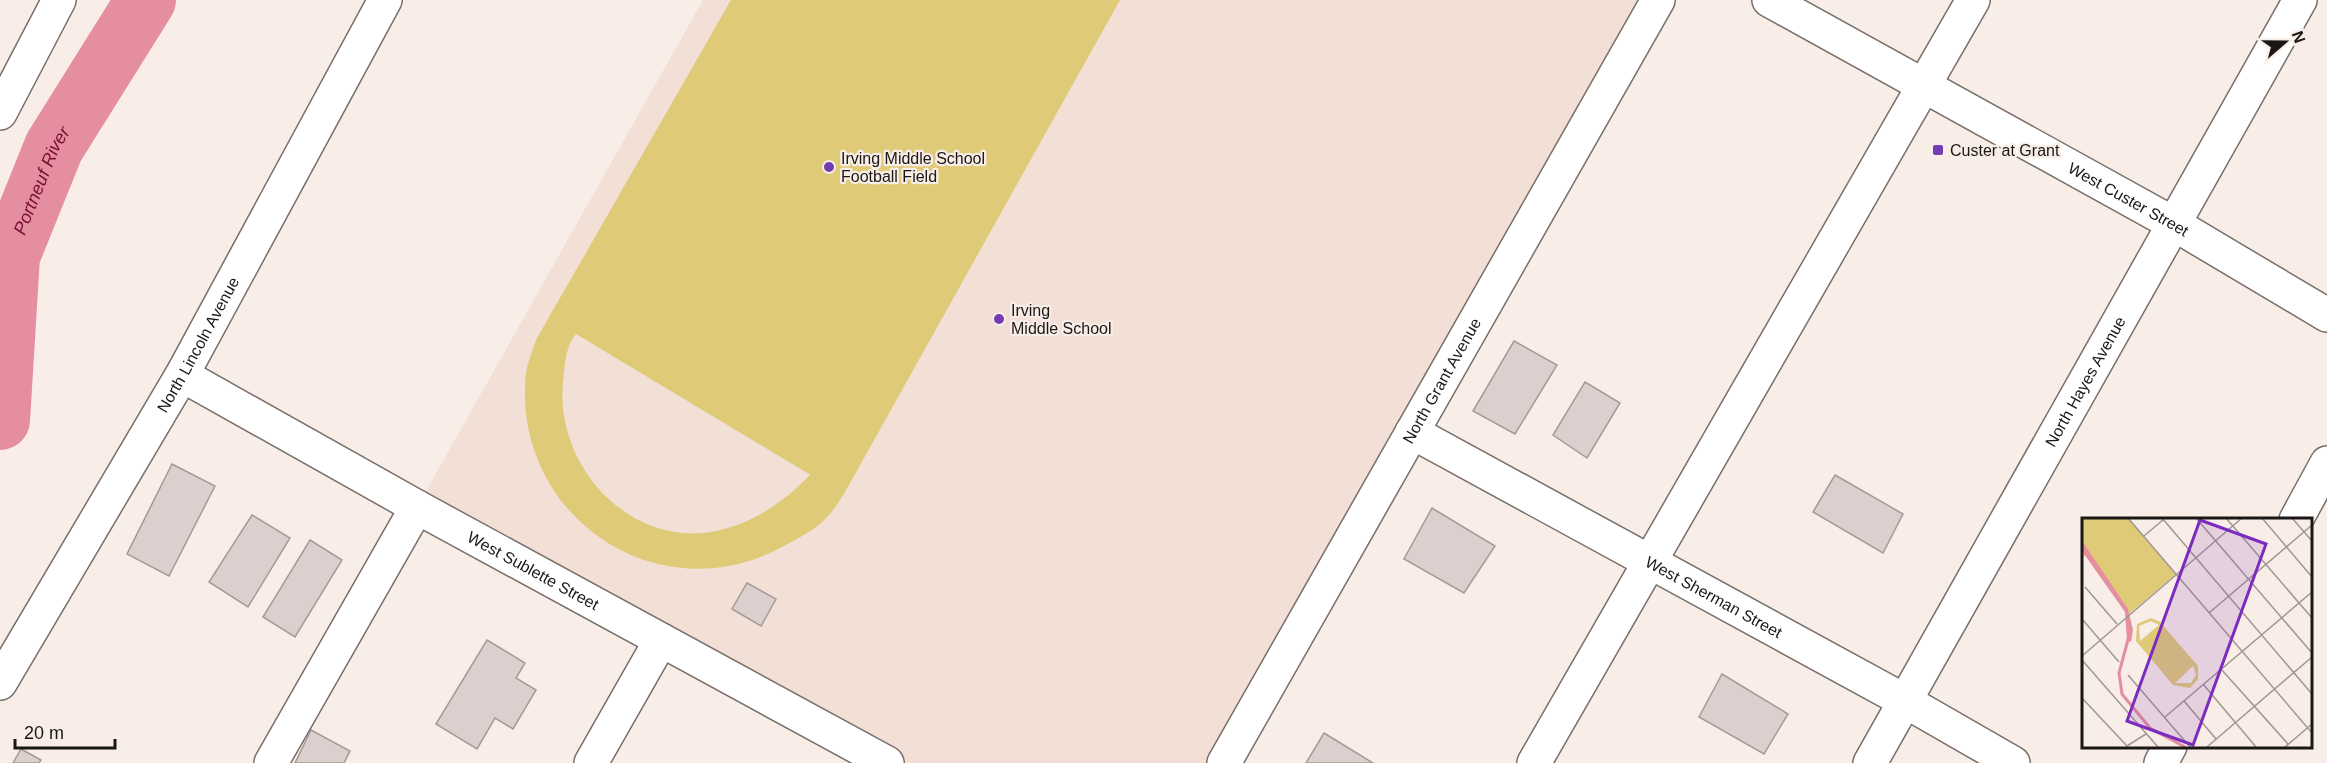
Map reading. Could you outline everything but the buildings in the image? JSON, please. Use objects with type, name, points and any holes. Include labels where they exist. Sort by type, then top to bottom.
[{"type":"street","points":[[0,112],[59,0]]},
{"type":"street","name":"North Lincoln Avenue","points":[[0,682],[182,375],[385,0]]},
{"type":"street","name":"North Grant Avenue","points":[[1224,763],[1658,0]]},
{"type":"street","name":"West Custer Street","points":[[1769,0],[2174,224],[2327,315]]},
{"type":"street","points":[[1534,763],[1973,0]]},
{"type":"street","name":"North Hayes Avenue","points":[[1870,763],[2300,0]]},
{"type":"street","name":"West Sublette Street","points":[[182,375],[417,507],[886,763]]},
{"type":"street","name":"West Sherman Street","points":[[1412,432],[1905,701],[2013,763]]},
{"type":"street","points":[[2297,518],[2327,463]]},
{"type":"street","points":[[271,763],[417,507]]},
{"type":"street","points":[[591,763],[661,640]]},
{"type":"street","points":[[2161,763],[2169,748]]},
{"type":"shaded area","name":"Irving Middle School","points":[[703,0],[1658,0],[1224,763],[887,763],[417,507]]},
{"type":"shaded area","name":"Irving Middle School Football Field","points":[[731,0],[1120,0],[845,492],[824,520],[800,538],[780,548],[732,565],[685,568],[640,559],[600,538],[567,507],[542,469],[527,423],[526,373],[537,338]],"holes":[[[576,334],[810,475],[775,505],[748,521],[719,531],[673,532],[645,523],[621,509],[599,489],[582,466],[570,439],[563,411],[563,382],[566,356]]]},
{"type":"waterway","name":"Portneuf River","points":[[0,420],[10,256],[54,147],[146,0]]},
{"type":"place","name":"Custer at Grant","points":[[1938,150]]},
{"type":"place","name":"Irving Middle School Football Field","points":[[829,167]]},
{"type":"place","name":"Irving Middle School","points":[[999,319]]}]
